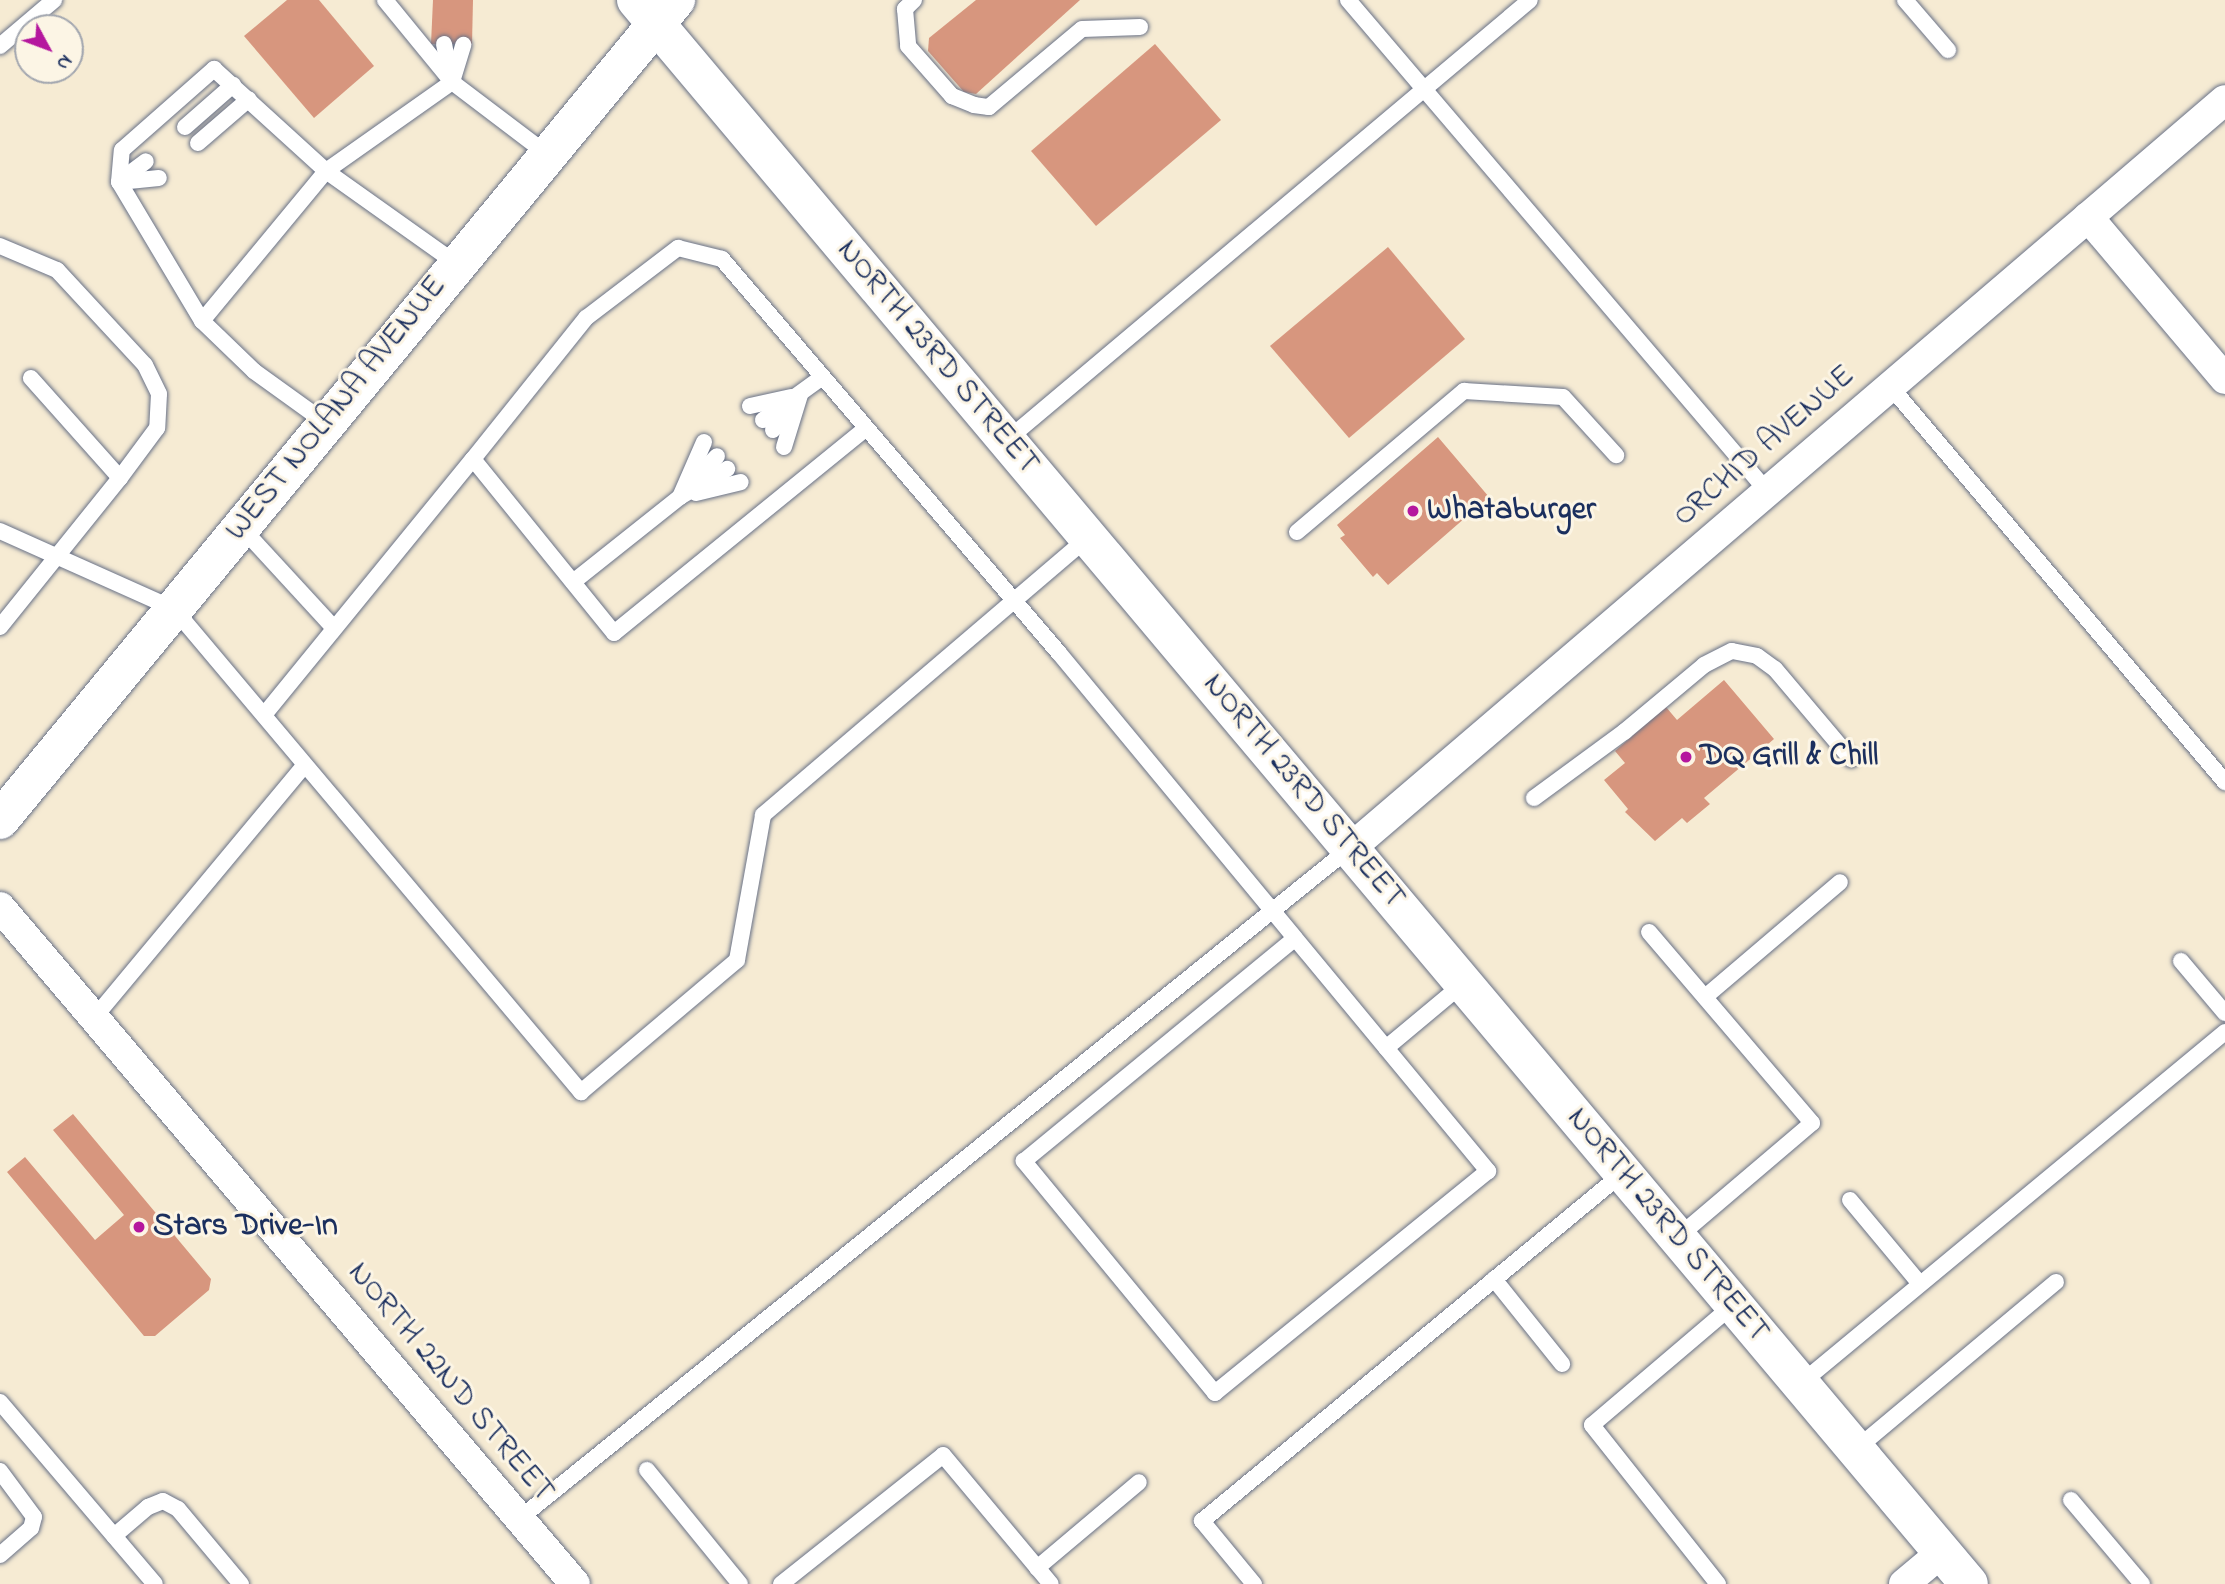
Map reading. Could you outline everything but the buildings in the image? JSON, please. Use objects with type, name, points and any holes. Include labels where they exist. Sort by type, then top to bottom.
[{"type":"main road","name":"WEST NOLANA AVENUE","points":[[5,801],[174,609],[547,155],[655,8]]},
{"type":"main road","name":"NORTH 23RD STREET","points":[[655,8],[1006,440],[1969,1584]]},
{"type":"street","name":"ORCHID AVENUE","points":[[1351,848],[2225,100]]},
{"type":"street","points":[[2088,217],[2225,379]]},
{"type":"street","name":"NORTH 22ND STREET","points":[[0,906],[575,1584]]},
{"type":"street","points":[[1904,1584],[1941,1553]]},
{"type":"lane","points":[[0,46],[54,0]]},
{"type":"lane","points":[[385,0],[452,82],[547,155]]},
{"type":"lane","points":[[914,0],[905,9],[908,46],[952,96],[974,105],[989,107],[1082,29],[1140,27]]},
{"type":"lane","points":[[1348,0],[1768,491]]},
{"type":"lane","points":[[1006,440],[1530,0]]},
{"type":"lane","points":[[1905,0],[1948,50]]},
{"type":"lane","points":[[444,44],[452,82]]},
{"type":"lane","points":[[202,321],[326,171],[452,82],[463,45]]},
{"type":"lane","points":[[326,423],[254,371],[202,321],[118,182],[122,150],[214,69],[326,171],[457,264]]},
{"type":"lane","points":[[185,127],[233,85]]},
{"type":"lane","points":[[198,143],[249,99]]},
{"type":"lane","points":[[118,182],[146,161]]},
{"type":"lane","points":[[118,182],[159,177]]},
{"type":"lane","points":[[0,246],[57,271],[145,365],[159,394],[157,428],[0,627]]},
{"type":"lane","points":[[264,715],[586,318],[678,247],[722,259],[864,430],[1014,601],[1488,1171],[1216,1393],[1024,1161],[1294,939]]},
{"type":"lane","points":[[31,378],[120,478]]},
{"type":"lane","points":[[768,425],[821,378]]},
{"type":"lane","points":[[1890,387],[2225,782]]},
{"type":"lane","points":[[1297,532],[1464,391],[1563,397],[1616,455]]},
{"type":"lane","points":[[750,406],[800,395]]},
{"type":"lane","points":[[784,447],[800,395]]},
{"type":"lane","points":[[473,459],[614,633],[864,430]]},
{"type":"lane","points":[[680,497],[704,442]]},
{"type":"lane","points":[[573,582],[722,462]]},
{"type":"lane","points":[[680,497],[741,482]]},
{"type":"lane","points":[[241,527],[334,628]]},
{"type":"lane","points":[[0,531],[174,609],[581,1092],[737,960],[762,815],[1088,537]]},
{"type":"lane","points":[[1534,798],[1624,733],[1704,665],[1732,651],[1757,656],[1775,669],[1851,759]]},
{"type":"lane","points":[[94,1018],[305,765]]},
{"type":"lane","points":[[519,1519],[1351,848]]},
{"type":"lane","points":[[1705,997],[1840,882]]},
{"type":"lane","points":[[1649,932],[1811,1123],[1677,1238]]},
{"type":"lane","points":[[2181,961],[2225,1013]]},
{"type":"lane","points":[[1386,1048],[1464,983]]},
{"type":"lane","points":[[1800,1384],[2225,1032]]},
{"type":"lane","points":[[1254,1584],[1202,1521],[1623,1172]]},
{"type":"lane","points":[[1850,1200],[1920,1284]]},
{"type":"lane","points":[[1494,1279],[1562,1364]]},
{"type":"lane","points":[[1855,1450],[2056,1282]]},
{"type":"lane","points":[[1718,1584],[1592,1425],[1734,1304]]},
{"type":"lane","points":[[0,1402],[155,1584]]},
{"type":"lane","points":[[781,1584],[943,1455],[1051,1584]]},
{"type":"lane","points":[[647,1470],[740,1584]]},
{"type":"lane","points":[[0,1471],[34,1517],[31,1528],[0,1555]]},
{"type":"lane","points":[[1037,1568],[1139,1482]]},
{"type":"lane","points":[[2071,1500],[2142,1584]]},
{"type":"lane","points":[[114,1536],[148,1507],[163,1502],[178,1508],[233,1581]]},
{"type":"place","name":"Whataburger","points":[[1413,511]]},
{"type":"place","name":"DQ Grill & Chill","points":[[1686,757]]},
{"type":"place","name":"Stars Drive-In","points":[[139,1227]]}]
